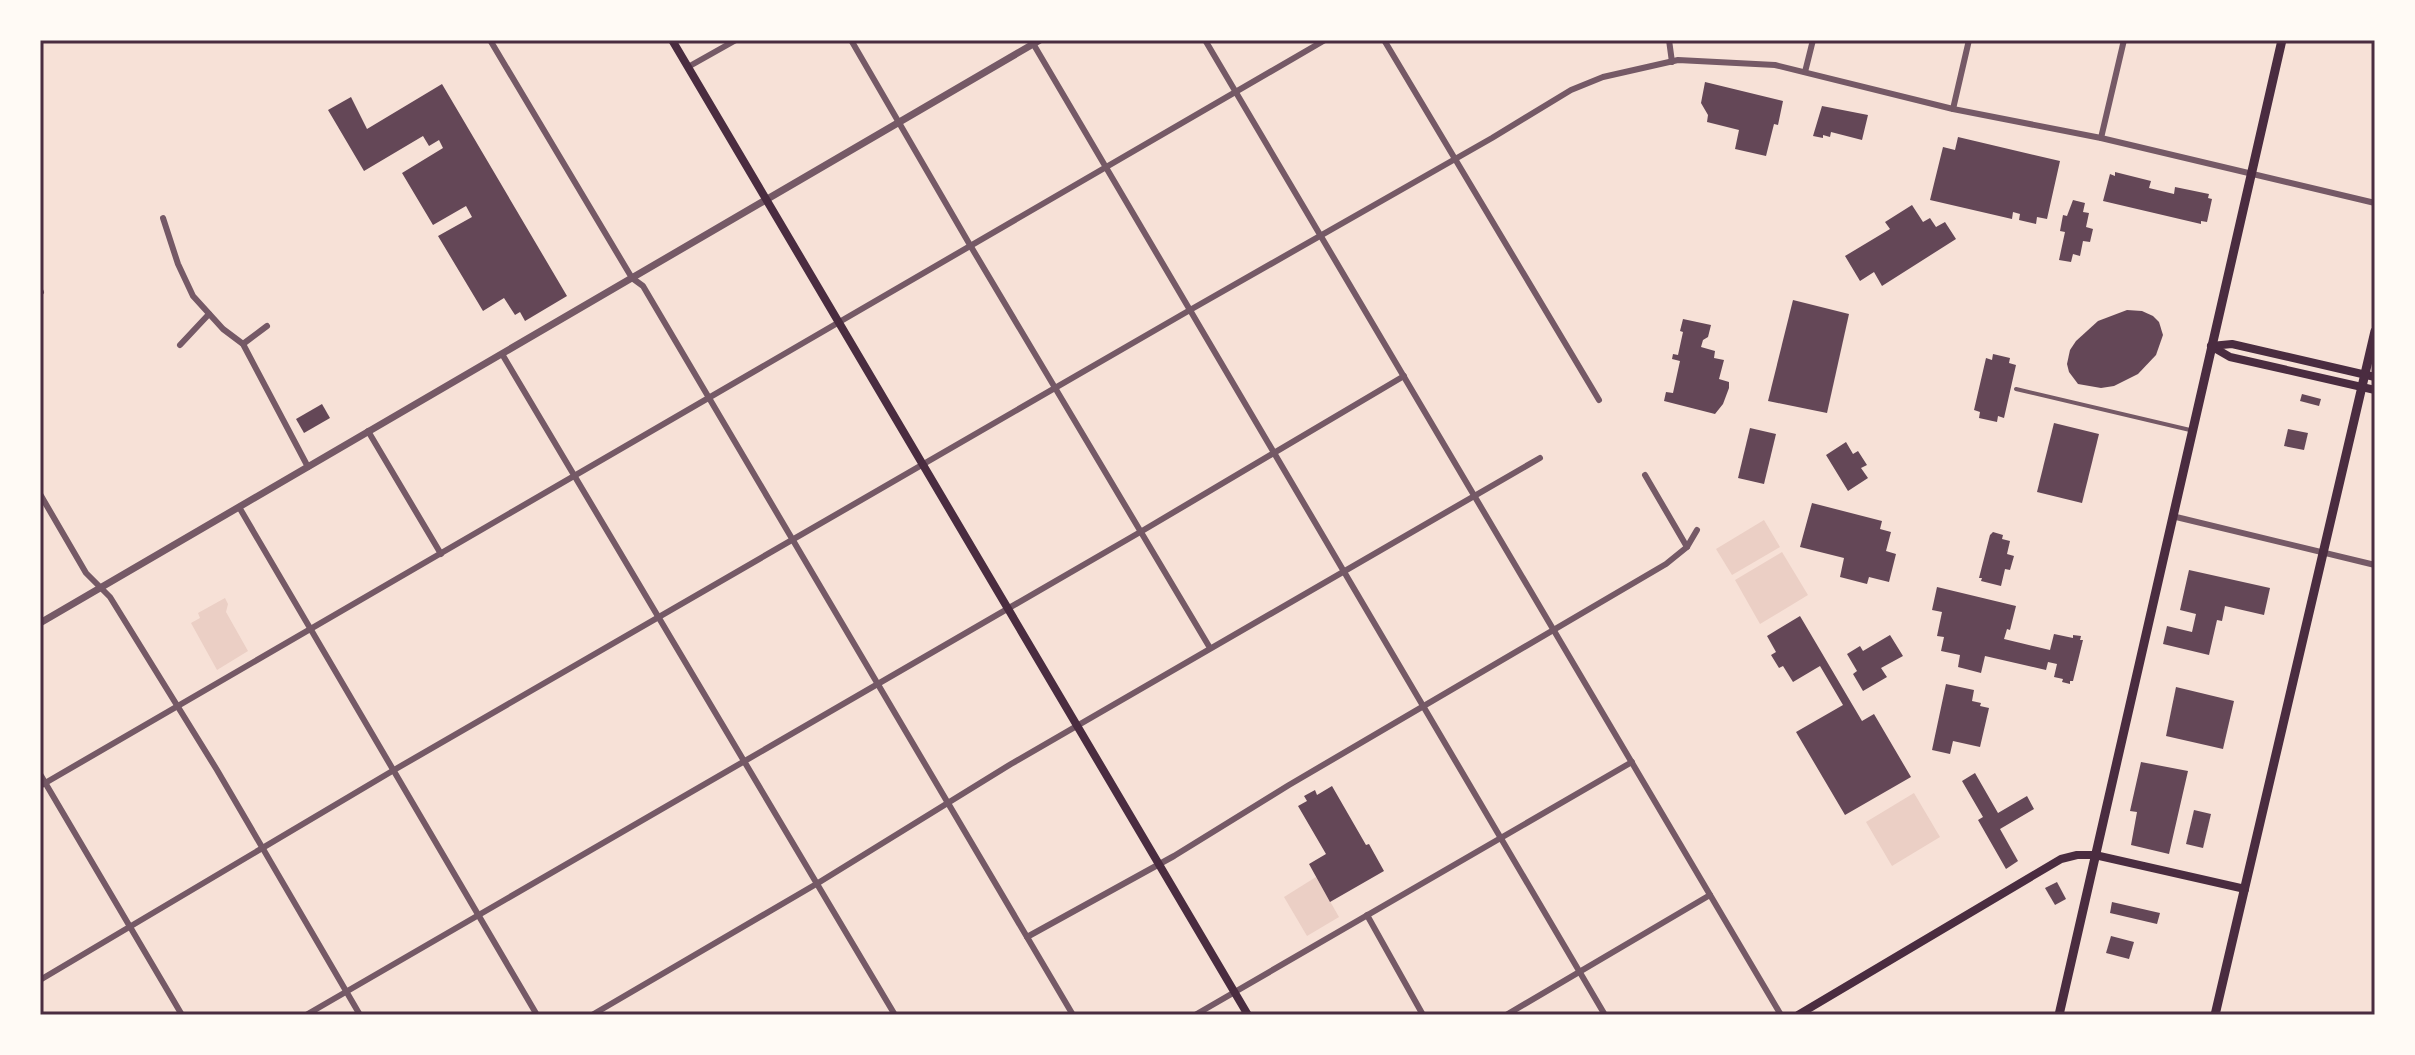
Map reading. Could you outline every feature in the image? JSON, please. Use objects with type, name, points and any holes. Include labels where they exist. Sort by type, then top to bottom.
[{"type":"main road","points":[[672,40],[1248,1015]]},
{"type":"main road","points":[[2059,1015],[2282,40]]},
{"type":"main road","points":[[2215,1015],[2362,387],[2370,375],[2375,331]]},
{"type":"main road","points":[[2211,346],[2232,344],[2370,375]]},
{"type":"main road","points":[[2211,346],[2230,357],[2375,390]]},
{"type":"main road","points":[[1798,1015],[2061,859],[2095,855],[2245,889]]},
{"type":"street","points":[[490,40],[632,278],[643,286],[1073,1015]]},
{"type":"street","points":[[688,67],[736,40]]},
{"type":"street","points":[[851,40],[1210,648]]},
{"type":"street","points":[[1205,40],[1781,1015]]},
{"type":"street","points":[[43,784],[1325,40]]},
{"type":"street","points":[[1384,40],[1599,400]]},
{"type":"street","points":[[1669,40],[1672,62]]},
{"type":"street","points":[[1805,72],[1813,40]]},
{"type":"street","points":[[1953,109],[1969,40]]},
{"type":"street","points":[[2101,138],[2124,40]]},
{"type":"street","points":[[40,623],[1035,41],[1605,1015]]},
{"type":"street","points":[[40,980],[394,770],[923,464],[1571,90],[1603,77],[1672,62],[1704,60],[1775,65],[1953,109],[2101,138],[2375,203]]},
{"type":"street","points":[[163,218],[178,264],[193,296],[243,344],[308,467]]},
{"type":"street","points":[[180,345],[209,314]]},
{"type":"street","points":[[243,344],[267,326]]},
{"type":"street","points":[[502,354],[895,1015]]},
{"type":"street","points":[[306,1015],[1404,376]]},
{"type":"street","points":[[2016,389],[2192,430]]},
{"type":"street","points":[[368,431],[441,554]]},
{"type":"street","points":[[592,1015],[1077,726],[1540,458]]},
{"type":"street","points":[[1645,475],[1687,547]]},
{"type":"street","points":[[40,494],[86,573],[110,597],[360,1015]]},
{"type":"street","points":[[239,507],[537,1015]]},
{"type":"street","points":[[2172,516],[2375,565]]},
{"type":"street","points":[[1027,937],[1159,865],[1678,556],[1697,530]]},
{"type":"street","points":[[1195,1015],[1632,762]]},
{"type":"street","points":[[40,774],[43,784],[182,1015]]},
{"type":"street","points":[[1506,1015],[1710,895]]},
{"type":"street","points":[[1367,915],[1423,1015]]},
{"type":"shaded area","points":[[1764,520],[1780,547],[1732,575],[1716,549]]},
{"type":"shaded area","points":[[1782,552],[1808,595],[1760,624],[1735,580]]},
{"type":"shaded area","points":[[225,598],[228,604],[226,612],[248,651],[217,670],[191,623],[200,618],[198,613]]},
{"type":"shaded area","points":[[1914,793],[1940,837],[1892,866],[1866,822]]},
{"type":"shaded area","points":[[1316,877],[1339,917],[1307,936],[1284,897]]},
{"type":"building","points":[[1705,82],[1783,101],[1766,156],[1735,149],[1739,130],[1707,122],[1708,115],[1701,103]]},
{"type":"building","points":[[442,84],[567,296],[525,321],[520,312],[515,315],[504,298],[483,311],[438,236],[472,217],[466,206],[433,225],[402,173],[443,148],[439,140],[429,146],[423,136],[364,171],[328,110],[351,97],[367,129]]},
{"type":"building","points":[[1822,106],[1868,115],[1862,140],[1831,132],[1830,137],[1813,136]]},
{"type":"building","points":[[1958,137],[2060,161],[2047,219],[2037,217],[2036,224],[2019,220],[2020,214],[2013,212],[2012,219],[1930,200],[1943,147],[1955,150]]},
{"type":"building","points":[[2115,172],[2151,181],[2149,188],[2174,194],[2175,187],[2209,194],[2208,198],[2212,199],[2207,222],[2201,221],[2201,224],[2103,201],[2110,174],[2115,176]]},
{"type":"building","points":[[2073,200],[2085,203],[2083,212],[2089,213],[2086,227],[2093,229],[2090,242],[2083,241],[2080,256],[2073,254],[2071,262],[2059,260],[2065,232],[2060,231],[2063,215],[2067,216]]},
{"type":"building","points":[[1912,205],[1923,222],[1930,218],[1936,227],[1945,222],[1956,239],[1882,286],[1874,272],[1860,281],[1845,256],[1890,229],[1885,222]]},
{"type":"building","points":[[1793,300],[1849,314],[1827,413],[1768,401]]},
{"type":"building","points":[[2127,310],[2142,311],[2159,322],[2163,335],[2156,355],[2138,374],[2114,386],[2101,388],[2078,384],[2067,364],[2070,350],[2098,321]]},
{"type":"building","points":[[1683,319],[1711,325],[1701,347],[1715,351],[1714,358],[1724,360],[1719,379],[1729,382],[1729,388],[1715,414],[1664,401],[1666,392],[1673,393],[1680,361],[1672,359],[1673,354],[1678,355]]},
{"type":"building","points":[[1993,354],[2010,358],[2009,363],[2016,365],[2004,418],[1998,416],[1997,422],[1979,418],[1980,412],[1974,410],[1986,358],[1992,360]]},
{"type":"building","points":[[2302,394],[2321,399],[2319,406],[2300,401]]},
{"type":"building","points":[[322,404],[330,418],[304,433],[296,419]]},
{"type":"building","points":[[2054,423],[2099,434],[2082,503],[2037,492]]},
{"type":"building","points":[[1750,428],[1776,434],[1764,484],[1738,478]]},
{"type":"building","points":[[2288,429],[2308,433],[2304,450],[2284,446]]},
{"type":"building","points":[[1846,442],[1853,454],[1858,451],[1867,465],[1861,468],[1868,478],[1848,491],[1826,455]]},
{"type":"building","points":[[1812,503],[1882,521],[1880,529],[1891,532],[1886,551],[1896,554],[1889,582],[1869,577],[1867,584],[1840,577],[1844,558],[1800,547]]},
{"type":"building","points":[[1993,532],[2010,541],[2007,554],[2014,556],[2010,570],[2005,569],[2001,586],[1979,578]]},
{"type":"building","points":[[2189,570],[2270,588],[2264,615],[2225,606],[2222,621],[2217,620],[2209,655],[2163,644],[2167,626],[2192,632],[2196,614],[2180,610]]},
{"type":"building","points":[[1937,587],[2016,606],[2010,630],[2007,629],[2004,639],[2050,650],[2054,634],[2073,638],[2073,635],[2081,636],[2080,640],[2083,640],[2073,681],[2070,684],[2054,677],[2057,664],[2048,662],[2046,670],[1985,656],[1981,673],[1958,667],[1960,655],[1941,651],[1944,637],[1937,636],[1942,612],[1932,610]]},
{"type":"building","points":[[1800,616],[1862,721],[1874,714],[1911,777],[1845,815],[1796,732],[1843,705],[1820,666],[1793,682],[1771,655],[1776,652],[1767,636]]},
{"type":"building","points":[[1890,635],[1903,656],[1881,668],[1887,677],[1863,691],[1853,674],[1857,671],[1847,654],[1860,646],[1863,651]]},
{"type":"building","points":[[1946,684],[1974,690],[1972,701],[1989,708],[1980,747],[1953,741],[1950,754],[1932,750]]},
{"type":"building","points":[[2176,687],[2234,701],[2223,749],[2166,736]]},
{"type":"building","points":[[2141,762],[2188,771],[2169,854],[2131,845],[2137,812],[2130,811]]},
{"type":"building","points":[[1975,773],[1998,813],[2027,796],[2034,809],[2000,829],[2018,861],[2006,869],[1978,820],[1983,817],[1962,781]]},
{"type":"building","points":[[1332,786],[1384,871],[1330,902],[1309,864],[1326,854],[1298,806],[1307,801],[1304,796],[1315,790],[1317,795]]},
{"type":"building","points":[[2194,810],[2211,814],[2203,848],[2186,844]]},
{"type":"building","points":[[2057,882],[2066,899],[2055,905],[2045,888]]},
{"type":"building","points":[[2112,902],[2160,913],[2157,924],[2110,913]]},
{"type":"building","points":[[2111,936],[2134,942],[2129,959],[2106,953]]}]
